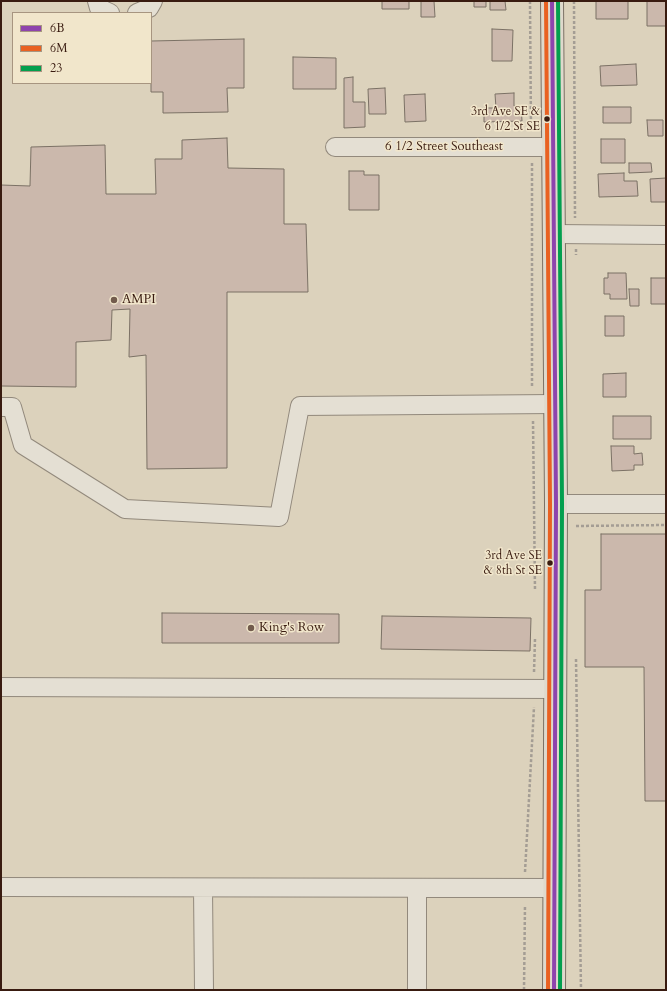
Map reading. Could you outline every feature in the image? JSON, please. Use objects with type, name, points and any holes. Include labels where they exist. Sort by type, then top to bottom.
[{"type":"main road","points":[[552,1],[554,147],[565,234],[555,404],[556,504],[544,689],[554,888],[554,990]]},
{"type":"street","points":[[97,1],[99,8],[108,12]]},
{"type":"street","points":[[139,12],[149,8],[153,1]]},
{"type":"street","name":"6 1/2 Street Southeast","points":[[335,147],[554,147]]},
{"type":"street","points":[[565,234],[666,235]]},
{"type":"street","points":[[1,407],[12,407],[23,445],[125,509],[279,517],[300,406],[555,404]]},
{"type":"street","points":[[556,504],[666,504]]},
{"type":"street","points":[[1,687],[544,689]]},
{"type":"street","points":[[1,887],[554,888]]},
{"type":"street","points":[[203,888],[204,990]]},
{"type":"street","points":[[417,888],[417,990]]},
{"type":"path","points":[[530,1],[532,147],[532,405],[535,595]]},
{"type":"path","points":[[574,1],[565,234],[576,255]]},
{"type":"path","points":[[576,526],[666,525]]},
{"type":"path","points":[[524,990],[525,888],[534,708],[544,689],[535,636]]},
{"type":"path","points":[[576,652],[580,816],[581,990]]},
{"type":"building","points":[[382,1],[409,1],[409,9],[382,9]]},
{"type":"building","points":[[421,1],[434,1],[435,17],[421,17]]},
{"type":"building","points":[[474,1],[486,1],[486,7],[474,7]]},
{"type":"building","points":[[490,1],[505,1],[506,10],[490,10]]},
{"type":"building","points":[[596,1],[628,1],[628,19],[596,19]]},
{"type":"building","points":[[647,1],[666,1],[666,26],[647,26]]},
{"type":"building","points":[[492,29],[513,30],[512,61],[492,61]]},
{"type":"building","points":[[244,39],[244,88],[227,88],[228,112],[163,113],[163,92],[151,92],[152,41]]},
{"type":"building","points":[[293,57],[336,58],[336,89],[293,89]]},
{"type":"building","points":[[636,64],[637,85],[601,86],[600,66]]},
{"type":"building","points":[[353,77],[353,102],[365,102],[365,127],[344,128],[344,78]]},
{"type":"building","points":[[385,88],[386,114],[369,114],[368,89]]},
{"type":"building","points":[[514,93],[514,106],[521,106],[522,121],[484,122],[484,108],[496,108],[495,94]]},
{"type":"building","points":[[425,94],[426,121],[405,122],[404,95]]},
{"type":"building","points":[[603,107],[631,107],[631,123],[603,123]]},
{"type":"building","points":[[647,120],[663,120],[663,136],[648,136]]},
{"type":"building","name":"AMPI","points":[[227,138],[228,168],[284,169],[284,224],[306,224],[308,292],[227,292],[227,468],[147,469],[146,355],[129,357],[130,309],[112,310],[111,340],[76,342],[76,387],[1,386],[1,185],[30,186],[31,147],[105,145],[106,194],[156,194],[155,159],[182,159],[182,140]]},
{"type":"building","points":[[601,139],[625,139],[625,163],[601,163]]},
{"type":"building","points":[[629,163],[651,163],[652,172],[629,173]]},
{"type":"building","points":[[349,171],[364,171],[364,175],[379,175],[379,210],[349,210]]},
{"type":"building","points":[[624,173],[624,181],[637,181],[638,196],[599,197],[598,174]]},
{"type":"building","points":[[666,178],[666,202],[651,202],[650,179]]},
{"type":"building","points":[[608,273],[626,273],[627,299],[610,299],[610,294],[604,294],[604,278],[608,278]]},
{"type":"building","points":[[651,278],[666,278],[666,304],[651,304]]},
{"type":"building","points":[[629,289],[639,289],[639,306],[630,306]]},
{"type":"building","points":[[605,316],[624,316],[624,336],[605,336]]},
{"type":"building","points":[[626,373],[626,397],[603,397],[603,374]]},
{"type":"building","points":[[613,416],[651,416],[651,439],[613,439]]},
{"type":"building","points":[[611,446],[634,446],[634,454],[642,453],[643,465],[634,465],[634,470],[612,471]]},
{"type":"building","points":[[601,534],[666,534],[666,801],[645,801],[644,667],[585,667],[585,590],[601,590]]},
{"type":"building","name":"King's Row","points":[[162,613],[339,614],[339,643],[162,643]]},
{"type":"building","points":[[382,616],[531,618],[530,651],[381,649]]},
{"type":"transit line","name":"6M","points":[[546,1],[550,504],[548,990]]},
{"type":"transit line","name":"6B","points":[[552,1],[556,504],[554,990]]},
{"type":"transit line","name":"23","points":[[558,1],[562,504],[560,990]]},
{"type":"place","name":"3rd Ave SE & 6 1/2 St SE","points":[[547,119]]},
{"type":"place","name":"AMPI","points":[[114,300]]},
{"type":"place","name":"3rd Ave SE & 8th St SE","points":[[550,563]]},
{"type":"place","name":"King's Row","points":[[251,628]]}]
